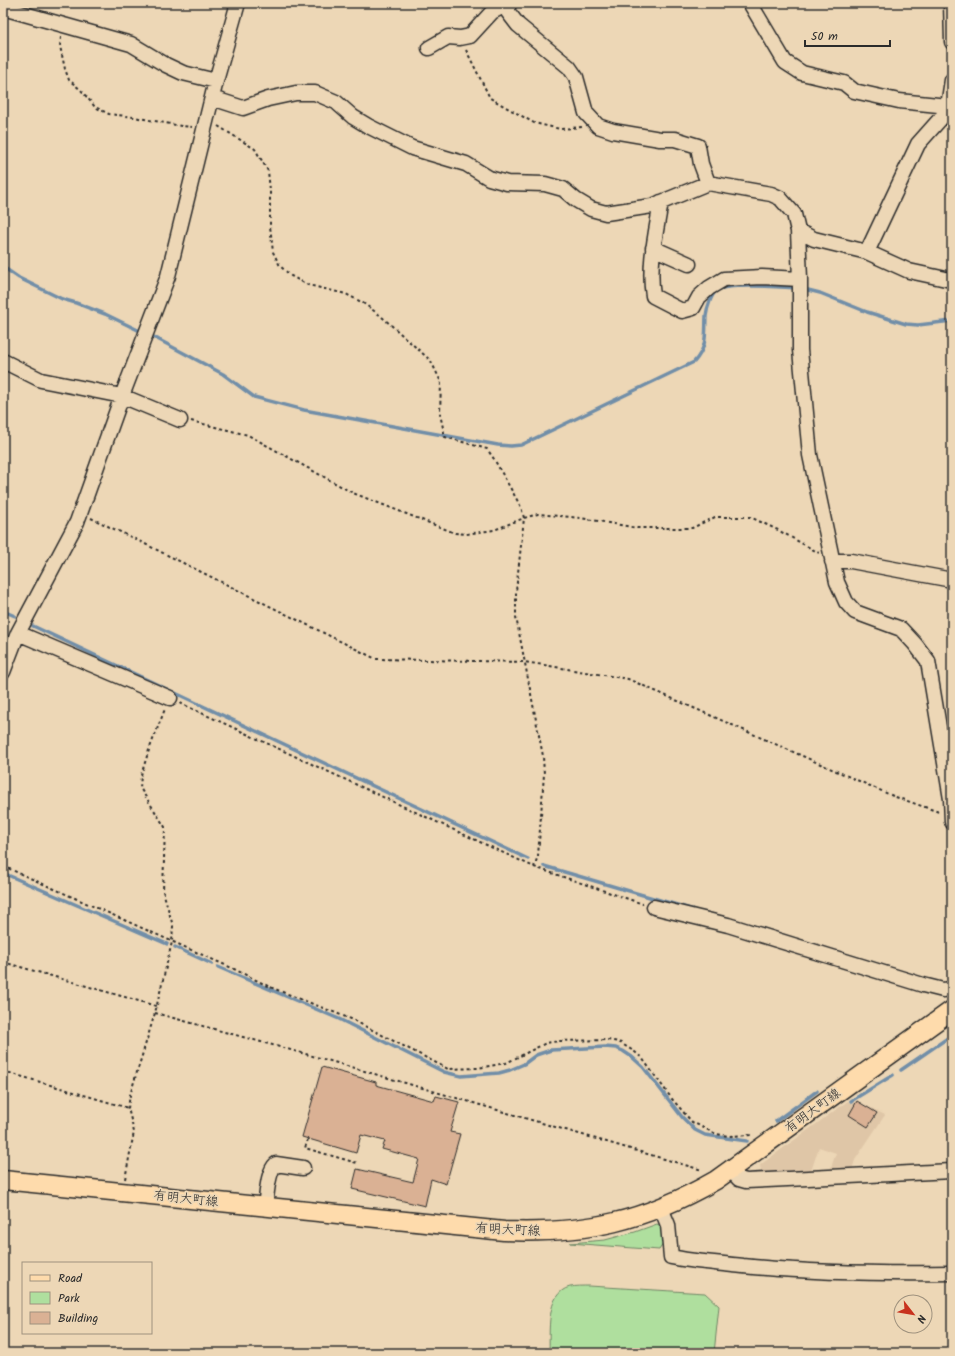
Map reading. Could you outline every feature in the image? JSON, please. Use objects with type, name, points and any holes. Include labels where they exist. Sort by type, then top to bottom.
[{"type":"main road","name":"有明大町線","points":[[3,1180],[504,1231],[535,1232],[599,1226],[641,1216],[703,1188],[731,1170],[952,1010]]},
{"type":"street","points":[[3,672],[18,633],[77,522],[122,396],[168,276],[216,81],[238,3]]},
{"type":"street","points":[[750,3],[785,62],[802,73],[844,83],[854,91],[899,101],[947,116]]},
{"type":"street","points":[[951,3],[952,42]]},
{"type":"street","points":[[429,48],[448,37],[460,38],[470,36],[492,12],[508,4],[508,12],[518,25],[569,67],[576,77],[586,114],[598,126],[613,131],[675,139],[698,146],[701,164],[708,183]]},
{"type":"street","points":[[3,8],[132,44],[177,70],[216,81]]},
{"type":"street","points":[[867,252],[918,144],[947,116],[952,80]]},
{"type":"street","points":[[212,98],[243,108],[268,99],[296,93],[315,93],[336,102],[353,117],[368,126],[412,148],[466,164],[489,178],[506,183],[545,184],[563,189],[576,200],[591,209],[606,213],[652,206],[708,183],[771,194],[780,198],[794,214],[798,231],[800,350],[810,455],[837,582],[846,602],[854,612],[901,629],[928,661],[951,799],[952,822]]},
{"type":"street","points":[[661,202],[653,248],[651,285],[653,296],[682,311],[693,308],[699,298],[709,288],[724,279],[762,277],[800,279]]},
{"type":"street","points":[[798,231],[814,239],[867,252],[910,271],[952,279]]},
{"type":"street","points":[[653,248],[689,264]]},
{"type":"street","points":[[3,361],[41,380],[122,396],[180,420]]},
{"type":"street","points":[[832,561],[851,561],[952,580]]},
{"type":"street","points":[[18,633],[170,698]]},
{"type":"street","points":[[654,907],[728,925],[923,986],[943,990],[952,989]]},
{"type":"street","points":[[265,1207],[272,1167],[276,1164],[303,1168]]},
{"type":"street","points":[[731,1170],[739,1179],[746,1182],[952,1171]]},
{"type":"street","points":[[661,1208],[668,1225],[671,1257],[775,1269],[898,1274],[952,1273]]},
{"type":"path","points":[[62,24],[60,46],[69,80],[81,90],[95,107],[109,114],[181,126],[221,126],[255,149],[268,171],[270,190],[270,226],[273,252],[280,266],[291,276],[304,284],[346,294],[363,303],[381,316],[431,361],[441,382],[440,414],[445,437],[487,449],[521,507],[524,518],[516,591],[516,617],[543,756],[544,774],[538,856],[534,867]]},
{"type":"path","points":[[460,38],[490,98],[534,123],[560,129],[598,126]]},
{"type":"path","points":[[180,420],[187,420],[248,435],[353,493],[455,533],[466,534],[494,530],[538,514],[581,518],[637,528],[692,528],[715,517],[750,517],[778,530],[832,561]]},
{"type":"path","points":[[80,513],[140,541],[376,659],[525,662],[628,679],[893,796],[952,816]]},
{"type":"path","points":[[122,1193],[134,1132],[128,1108],[130,1095],[155,1013],[172,942],[174,926],[162,891],[165,827],[140,788],[141,775],[149,750],[170,698],[534,867],[654,907]]},
{"type":"path","points":[[3,866],[270,987],[351,1019],[448,1069],[478,1068],[506,1063],[525,1055],[537,1047],[552,1042],[592,1040],[619,1042],[626,1045],[642,1058],[672,1099],[692,1122],[716,1134],[741,1136]]},
{"type":"path","points":[[3,962],[156,1006]]},
{"type":"path","points":[[155,1013],[320,1058],[692,1167]]},
{"type":"path","points":[[3,1071],[128,1108]]},
{"type":"path","points":[[308,1139],[305,1148],[356,1163]]},
{"type":"shaded area","points":[[848,1101],[850,1103],[857,1101],[885,1115],[855,1160],[851,1173],[829,1173],[836,1153],[819,1147],[810,1174],[762,1176],[760,1165]]},
{"type":"green space","points":[[657,1224],[661,1226],[663,1244],[659,1250],[570,1243],[605,1240]]},
{"type":"green space","points":[[589,1286],[705,1293],[719,1306],[714,1353],[549,1353],[550,1315],[556,1297],[562,1291],[570,1287]]},
{"type":"building","points":[[322,1067],[376,1082],[376,1085],[434,1101],[436,1096],[459,1102],[450,1132],[460,1134],[446,1184],[431,1179],[425,1206],[352,1189],[357,1169],[413,1182],[419,1159],[382,1149],[385,1141],[361,1135],[356,1153],[302,1137]]},
{"type":"building","points":[[857,1101],[877,1113],[868,1127],[849,1115]]},
{"type":"waterway","points":[[3,267],[19,278],[62,299],[105,314],[142,332]]},
{"type":"waterway","points":[[148,334],[223,374],[254,397],[304,410],[498,445],[511,446],[521,445],[694,362],[702,351],[704,345],[707,309],[711,298],[717,290],[743,286],[797,288]]},
{"type":"waterway","points":[[804,289],[820,293],[867,312],[906,324],[918,325],[952,321]]},
{"type":"waterway","points":[[3,611],[15,616]]},
{"type":"waterway","points":[[33,626],[528,859]]},
{"type":"waterway","points":[[544,866],[694,910]]},
{"type":"waterway","points":[[3,873],[167,944]]},
{"type":"waterway","points":[[175,947],[212,964]]},
{"type":"waterway","points":[[218,967],[339,1019],[444,1072],[461,1076],[499,1073],[510,1070],[524,1064],[536,1055],[551,1050],[605,1047],[616,1048],[632,1057],[643,1067],[682,1117],[695,1130],[705,1135],[747,1141]]},
{"type":"waterway","points":[[901,1070],[952,1035]]},
{"type":"waterway","points":[[851,1101],[893,1075]]},
{"type":"waterway","points":[[776,1121],[817,1091]]}]
